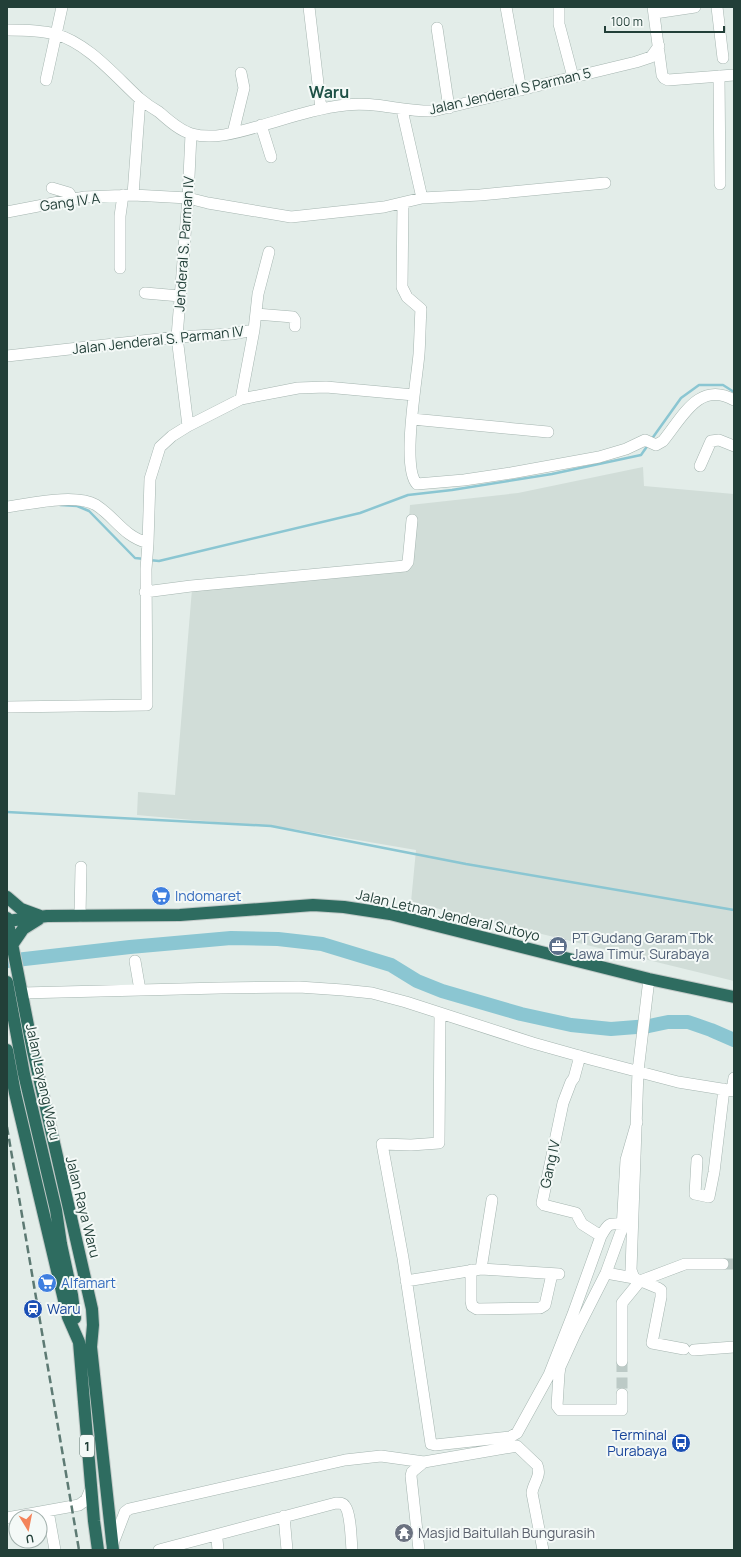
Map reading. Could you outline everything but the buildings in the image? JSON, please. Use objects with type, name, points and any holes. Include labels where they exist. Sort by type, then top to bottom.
[{"type":"highway","points":[[7,897],[21,909],[29,913],[47,916]]},
{"type":"highway","name":"Jalan Letnan Jenderal Sutoyo","points":[[7,920],[47,916],[180,915],[314,905],[351,907],[390,914],[649,978],[734,997]]},
{"type":"highway","points":[[11,941],[30,924],[47,916]]},
{"type":"highway","name":"Jalan Raya Waru","points":[[7,920],[32,1051],[56,1160],[92,1309],[93,1325],[91,1348],[112,1548]]},
{"type":"highway","name":"Jalan Layang Waru","points":[[7,982],[24,1074],[56,1210],[61,1244],[72,1295],[78,1342]]},
{"type":"highway","points":[[7,1050],[15,1093],[68,1317],[78,1342]]},
{"type":"highway","name":"Jalan Layang Waru","points":[[56,1210],[67,1242],[91,1348]]},
{"type":"highway","name":"1","points":[[78,1342],[94,1521],[98,1550]]},
{"type":"street","points":[[46,80],[62,7]]},
{"type":"street","points":[[308,7],[321,109]]},
{"type":"street","points":[[506,7],[521,90]]},
{"type":"street","points":[[559,7],[559,24],[573,77]]},
{"type":"street","points":[[694,7],[654,10],[662,75],[666,80],[734,75]]},
{"type":"street","points":[[717,7],[723,58]]},
{"type":"street","points":[[437,28],[449,108]]},
{"type":"street","name":"Jalan Jenderal S Parman 5","points":[[7,30],[55,34],[71,41],[97,58],[140,99],[176,126],[191,134],[218,135],[233,133],[321,109],[347,104],[418,112],[449,108],[646,59],[650,57],[659,46]]},
{"type":"street","points":[[233,133],[244,88],[241,73]]},
{"type":"street","points":[[719,76],[720,184]]},
{"type":"street","points":[[120,268],[120,216],[128,195],[140,99]]},
{"type":"street","points":[[402,110],[422,198]]},
{"type":"street","points":[[261,126],[271,156]]},
{"type":"street","name":"Jenderal S. Parman IV","points":[[188,426],[177,337],[188,198],[191,134]]},
{"type":"street","name":"Gang IV A","points":[[7,212],[73,199],[128,195],[188,198],[208,203],[290,217],[384,207],[422,198],[480,195],[605,183]]},
{"type":"street","points":[[52,188],[69,193],[73,199]]},
{"type":"street","points":[[403,203],[402,287],[407,297],[421,309],[419,354],[414,395],[410,453],[414,481],[418,485],[512,473],[616,453],[643,440],[651,442],[663,441],[697,400],[713,394],[723,394],[734,400]]},
{"type":"street","name":"Jalan Jenderal S. Parman IV","points":[[7,356],[177,337],[232,334],[254,330],[258,294],[269,252]]},
{"type":"street","points":[[145,293],[180,296]]},
{"type":"street","points":[[256,314],[293,318],[295,320],[295,326]]},
{"type":"street","points":[[241,399],[254,330]]},
{"type":"street","points":[[7,707],[147,705],[145,592],[150,479],[160,447],[172,436],[188,426],[241,399],[298,388],[326,387],[414,395]]},
{"type":"street","points":[[412,419],[548,432]]},
{"type":"street","points":[[700,466],[711,441],[719,440],[734,446]]},
{"type":"street","points":[[7,507],[72,499],[95,505],[133,537],[148,547]]},
{"type":"street","points":[[145,592],[191,586],[405,566],[408,562],[412,520]]},
{"type":"street","points":[[80,916],[82,867]]},
{"type":"street","points":[[135,961],[140,990]]},
{"type":"street","points":[[637,1280],[631,1270],[638,1071],[649,978]]},
{"type":"street","points":[[22,993],[283,987],[372,993],[406,1002],[440,1014],[580,1056],[678,1082],[730,1090]]},
{"type":"street","points":[[440,1014],[439,1143],[411,1145],[382,1144],[406,1281],[431,1444],[469,1442],[510,1437],[517,1433],[548,1375],[574,1314],[601,1236],[612,1223],[622,1224]]},
{"type":"street","name":"Gang IV","points":[[580,1056],[574,1078],[570,1082],[563,1103],[542,1203],[544,1205],[576,1213],[582,1224],[601,1236]]},
{"type":"street","points":[[698,1160],[694,1194],[709,1197],[730,1090],[734,1078]]},
{"type":"street","points":[[622,1394],[622,1410],[560,1410],[557,1406],[560,1367],[606,1273],[622,1229],[626,1160],[637,1122]]},
{"type":"street","points":[[406,1281],[476,1270],[556,1274],[545,1305],[540,1308],[477,1309],[472,1306],[471,1301],[476,1270],[492,1200]]},
{"type":"street","points":[[622,1361],[622,1304],[637,1280],[685,1264],[723,1264]]},
{"type":"street","points":[[606,1273],[637,1280],[661,1290],[662,1297],[652,1343],[689,1350],[734,1347]]},
{"type":"street","points":[[469,1442],[469,1455]]},
{"type":"street","points":[[112,1548],[125,1512],[129,1509],[345,1460],[381,1456],[424,1462],[517,1446],[537,1465],[539,1473],[532,1493],[543,1550]]},
{"type":"street","points":[[419,1550],[411,1476],[412,1472],[424,1462]]},
{"type":"street","points":[[55,1550],[48,1511],[79,1505],[86,1500],[91,1488]]},
{"type":"street","points":[[159,1550],[336,1503],[343,1504],[346,1507],[352,1550]]},
{"type":"street","points":[[79,1505],[88,1512],[94,1521]]},
{"type":"street","points":[[284,1516],[286,1550]]},
{"type":"street","points":[[217,1539],[218,1550]]},
{"type":"shaded area","points":[[643,467],[644,486],[734,494],[734,981],[411,902],[416,850],[293,829],[137,815],[138,792],[175,795],[192,589],[406,568],[410,505],[518,493]]},
{"type":"waterway","points":[[651,440],[681,398],[699,385],[723,385],[734,392]]},
{"type":"waterway","points":[[149,560],[159,561],[360,513],[408,495],[452,490],[552,474],[641,455],[648,445]]},
{"type":"waterway","points":[[60,505],[77,506],[89,511],[135,558],[145,559]]},
{"type":"waterway","points":[[7,812],[271,826],[466,864],[734,910]]},
{"type":"waterway","points":[[7,961],[130,947],[231,938],[278,939],[322,944],[391,965],[417,981],[442,991],[521,1014],[571,1025],[611,1029],[649,1026],[668,1022],[688,1022],[734,1040]]},
{"type":"tunnel","points":[[723,1264],[734,1264]]},
{"type":"tunnel","points":[[622,1361],[622,1394]]},
{"type":"railway","points":[[7,1127],[79,1550]]},
{"type":"place","name":"Indomaret","points":[[161,896]]},
{"type":"place","name":"PT Gudang Garam Tbk Jawa Timur, Surabaya","points":[[558,946]]},
{"type":"place","name":"Alfamart","points":[[47,1283]]},
{"type":"place","name":"Waru","points":[[33,1309]]},
{"type":"place","name":"Terminal Purabaya","points":[[681,1443]]},
{"type":"place","name":"Masjid Baitullah Bungurasih","points":[[404,1533]]},
{"type":"district","name":"Waru","points":[[329,92]]}]
